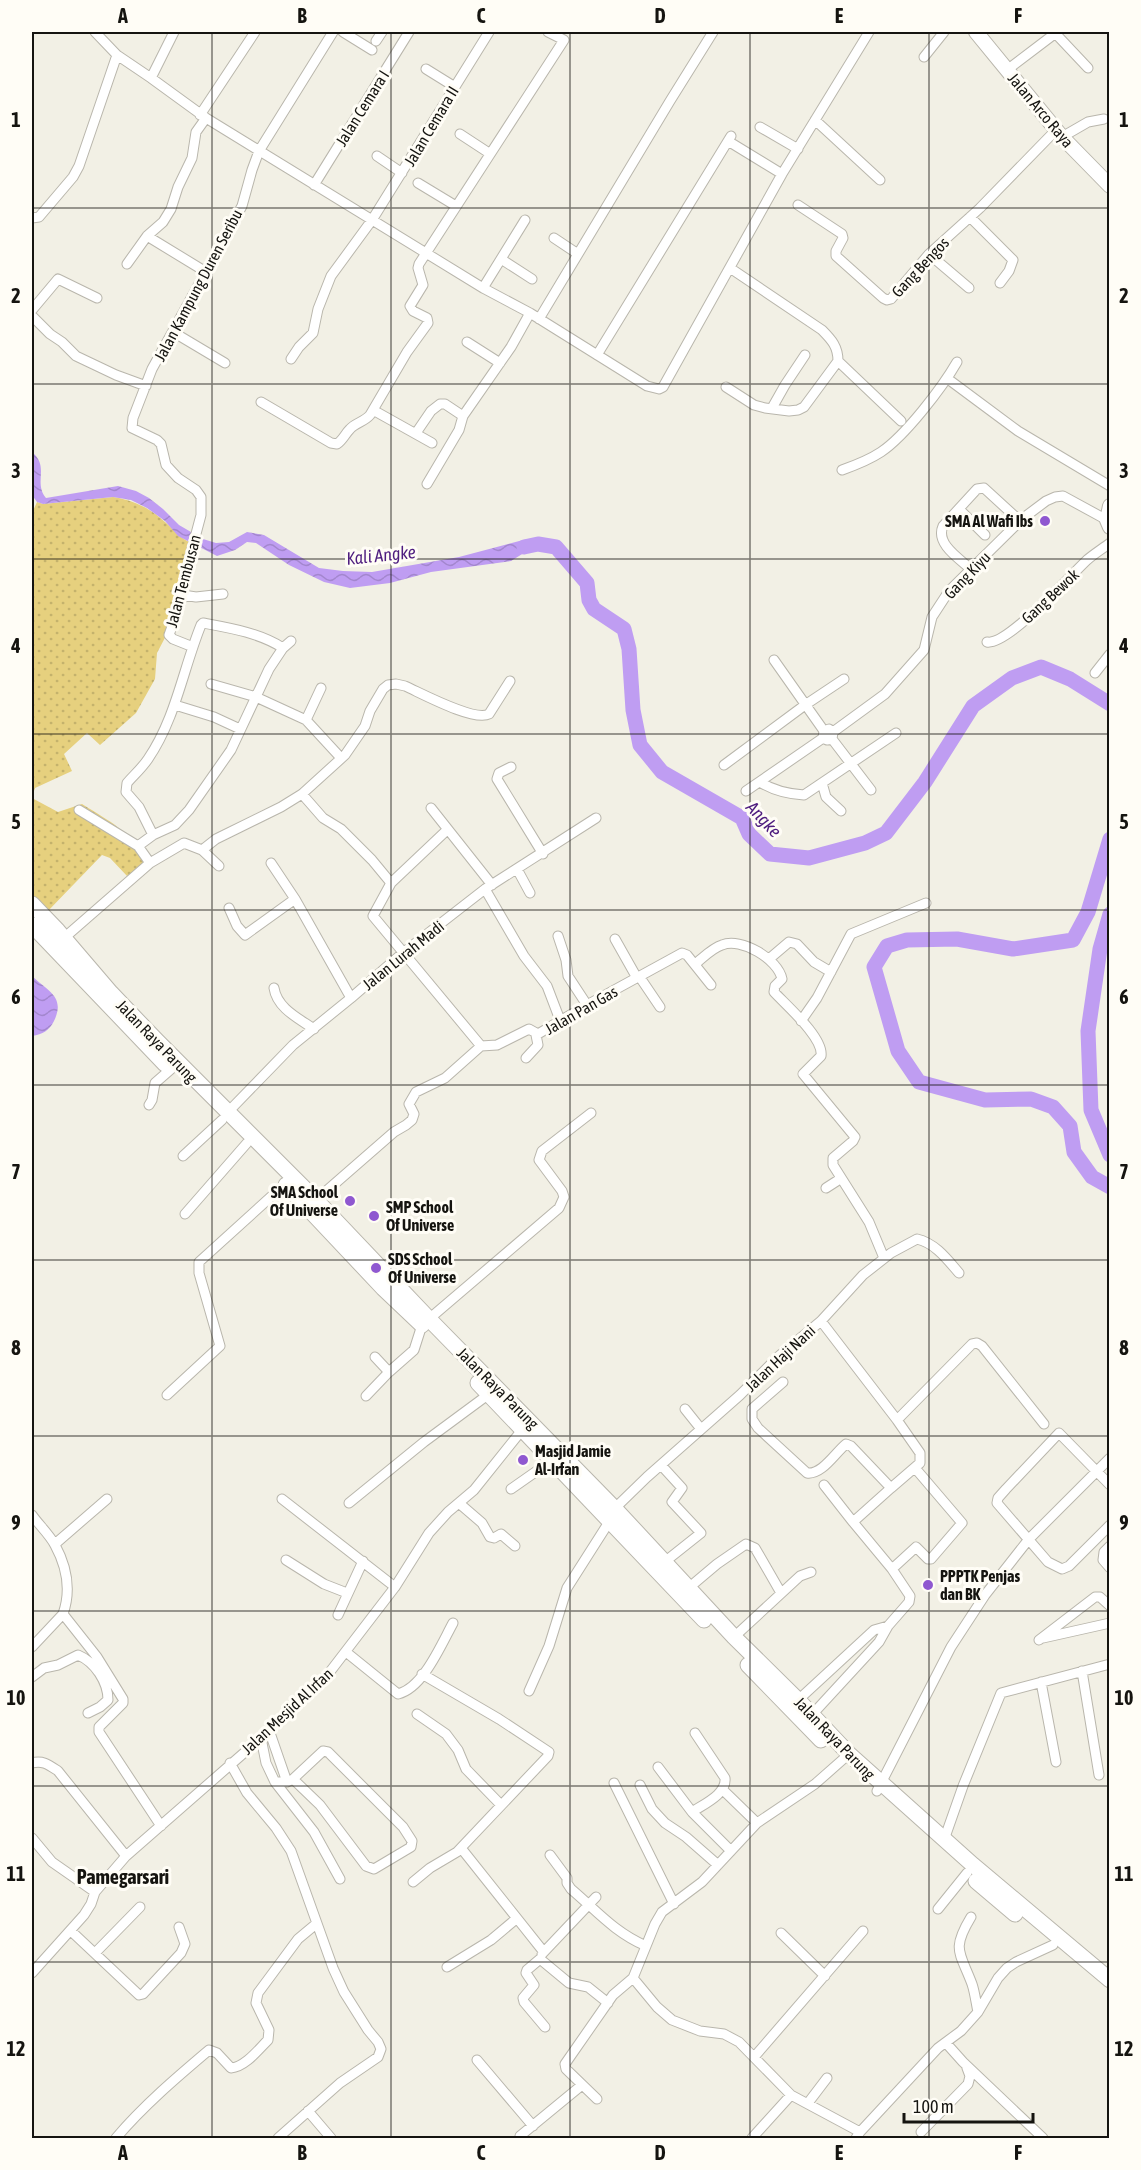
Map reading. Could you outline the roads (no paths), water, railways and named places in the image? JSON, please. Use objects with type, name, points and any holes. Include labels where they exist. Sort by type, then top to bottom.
[{"type":"highway","name":"Jalan Raya Parung","points":[[32,904],[111,993],[171,1069],[316,1200],[522,1430],[551,1461],[610,1516]]},
{"type":"highway","name":"Jalan Raya Parung","points":[[32,925],[225,1116],[247,1143],[383,1288],[425,1322],[794,1704]]},
{"type":"highway","name":"Jalan Raya Parung","points":[[684,1591],[734,1637],[845,1757],[967,1873],[997,1892],[1110,1980]]},
{"type":"highway","name":"Jalan Raya Parung","points":[[879,1788],[944,1840],[1053,1946],[1110,1993]]},
{"type":"main road","name":"Jalan Arco Raya","points":[[976,32],[1059,134],[1110,186]]},
{"type":"street","points":[[94,32],[117,55],[203,117],[426,254],[530,313],[647,386],[659,389],[663,387],[782,174],[869,32]]},
{"type":"street","points":[[151,78],[174,32]]},
{"type":"street","points":[[127,264],[147,236],[156,230],[171,210],[178,187],[192,158],[196,132],[203,117],[255,32]]},
{"type":"street","name":"Jalan Kampung Duren Seribu","points":[[146,386],[153,369],[242,206],[260,151],[333,32]]},
{"type":"street","points":[[343,32],[374,46],[382,32]]},
{"type":"street","name":"Jalan Cemara I","points":[[314,185],[409,32]]},
{"type":"street","name":"Jalan Cemara II","points":[[291,359],[298,347],[313,333],[318,309],[331,276],[372,220],[489,32]]},
{"type":"street","points":[[261,402],[323,439],[337,444],[343,440],[350,428],[363,422],[373,410],[428,322],[427,318],[413,311],[410,306],[423,285],[418,268],[489,153],[564,40],[548,32]]},
{"type":"street","points":[[539,320],[713,32]]},
{"type":"street","points":[[924,57],[944,32]]},
{"type":"street","points":[[1007,70],[1051,34],[1088,68]]},
{"type":"street","points":[[32,218],[39,217],[77,171],[117,55]]},
{"type":"street","points":[[426,69],[455,87]]},
{"type":"street","name":"Gang Bengos","points":[[798,205],[842,234],[843,238],[836,251],[836,256],[887,300],[891,299],[929,254],[1059,134],[1088,122],[1104,119]]},
{"type":"street","points":[[815,120],[880,180]]},
{"type":"street","points":[[760,127],[798,149]]},
{"type":"street","points":[[460,134],[489,153]]},
{"type":"street","points":[[597,355],[730,139],[782,174]]},
{"type":"street","points":[[377,156],[402,173]]},
{"type":"street","points":[[418,183],[456,206]]},
{"type":"street","points":[[970,217],[1013,260],[1009,271],[1000,283]]},
{"type":"street","points":[[483,288],[525,220]]},
{"type":"street","points":[[147,236],[206,272]]},
{"type":"street","points":[[554,238],[578,254]]},
{"type":"street","points":[[929,254],[969,288]]},
{"type":"street","points":[[501,259],[532,279]]},
{"type":"street","points":[[726,387],[753,405],[798,411],[804,407],[838,361],[837,349],[822,330],[730,268]]},
{"type":"street","points":[[32,310],[58,279],[97,298]]},
{"type":"street","points":[[427,484],[459,430],[463,416],[500,363],[530,313]]},
{"type":"street","points":[[32,316],[76,356],[146,386]]},
{"type":"street","points":[[173,332],[225,363]]},
{"type":"street","points":[[467,342],[500,363]]},
{"type":"street","points":[[772,408],[805,355]]},
{"type":"street","points":[[838,361],[901,421]]},
{"type":"street","points":[[842,470],[866,461],[887,448],[948,379],[957,362]]},
{"type":"street","points":[[948,379],[1018,430],[1110,486]]},
{"type":"street","name":"Jalan Tembusan","points":[[146,386],[133,418],[132,428],[161,444],[166,465],[178,478],[196,490],[201,497],[202,510],[183,582],[183,595],[169,635],[173,639],[194,647],[188,659],[175,705],[154,750],[127,783],[125,789],[139,807],[153,836]]},
{"type":"street","points":[[416,433],[431,411],[440,404],[446,404],[463,416]]},
{"type":"street","points":[[373,410],[432,443]]},
{"type":"street","points":[[972,570],[946,546],[941,538],[940,532],[943,526],[959,509],[981,487],[1020,521]]},
{"type":"street","name":"Gang Kiyu","points":[[746,791],[873,705],[885,694],[924,650],[932,617],[949,591],[1020,521],[1046,501],[1054,496],[1063,496],[1109,518]]},
{"type":"street","points":[[959,509],[985,535]]},
{"type":"street","name":"Gang Bewok","points":[[987,642],[999,641],[1017,627],[1087,561],[1110,543]]},
{"type":"street","points":[[183,595],[196,597],[223,594]]},
{"type":"street","points":[[194,647],[197,633],[203,624],[263,637],[283,648]]},
{"type":"street","points":[[138,846],[182,819],[231,750],[269,669],[283,648],[291,641]]},
{"type":"street","points":[[1095,673],[1110,654]]},
{"type":"street","points":[[774,660],[805,705],[872,789]]},
{"type":"street","points":[[724,765],[844,679]]},
{"type":"street","points":[[202,850],[223,835],[281,807],[302,794],[341,758],[365,726],[379,694],[388,685],[405,686],[472,714],[484,716],[489,714],[510,681]]},
{"type":"street","points":[[211,684],[256,697],[306,720],[341,758]]},
{"type":"street","points":[[306,720],[321,688]]},
{"type":"street","points":[[175,705],[214,717],[240,729]]},
{"type":"street","points":[[804,795],[896,733]]},
{"type":"street","points":[[511,767],[499,773],[497,779],[543,854]]},
{"type":"street","points":[[760,782],[771,789],[788,794],[826,797]]},
{"type":"street","points":[[822,783],[826,797],[842,811]]},
{"type":"street","points":[[302,794],[323,818],[340,829],[372,860],[391,883]]},
{"type":"street","points":[[431,808],[488,887],[524,956],[547,986],[560,1020]]},
{"type":"street","points":[[79,810],[138,846],[150,863]]},
{"type":"street","name":"Jalan Lurah Madi","points":[[183,1156],[293,1045],[404,951],[488,887],[543,854],[596,818]]},
{"type":"street","points":[[447,830],[391,883],[373,916],[481,1046]]},
{"type":"street","points":[[64,938],[150,863],[184,843],[202,850],[219,866]]},
{"type":"street","points":[[271,863],[295,899],[351,998]]},
{"type":"street","points":[[517,869],[530,892]]},
{"type":"street","points":[[229,908],[237,926],[245,935],[295,899]]},
{"type":"street","points":[[801,1021],[817,998],[851,934],[926,903]]},
{"type":"street","points":[[428,934],[434,942]]},
{"type":"street","points":[[558,936],[566,960],[568,976],[587,1005]]},
{"type":"street","points":[[615,939],[660,1007]]},
{"type":"street","points":[[769,959],[789,942],[794,943],[814,962],[831,972]]},
{"type":"street","points":[[711,985],[695,964],[718,946],[728,943],[752,949],[769,959],[782,976],[774,992],[821,1046],[821,1056],[803,1074],[855,1137],[832,1158],[833,1165],[869,1222],[884,1258]]},
{"type":"street","name":"Jalan Pan Gas","points":[[316,1200],[394,1132],[412,1120],[414,1114],[410,1100],[416,1092],[445,1078],[481,1046],[497,1045],[529,1029],[536,1035],[682,953],[695,964]]},
{"type":"street","points":[[274,988],[275,997],[280,1004],[314,1029]]},
{"type":"street","points":[[526,1058],[537,1046],[536,1035]]},
{"type":"street","points":[[149,1105],[155,1083],[171,1069]]},
{"type":"street","points":[[366,1396],[414,1350],[425,1322],[559,1208],[564,1197],[562,1191],[539,1160],[539,1156],[542,1151],[591,1113]]},
{"type":"street","points":[[185,1214],[247,1143]]},
{"type":"street","points":[[826,1188],[840,1179]]},
{"type":"street","points":[[167,1395],[220,1346],[199,1273],[199,1262],[285,1184]]},
{"type":"street","name":"Jalan Haji Nani","points":[[530,1691],[549,1646],[567,1588],[610,1516],[661,1465],[821,1321],[863,1275],[884,1258],[917,1239],[925,1241],[942,1254],[959,1273]]},
{"type":"street","points":[[821,1321],[897,1419],[921,1458],[915,1468],[853,1522]]},
{"type":"street","points":[[897,1419],[972,1344],[977,1343],[982,1346],[1044,1424]]},
{"type":"street","points":[[375,1357],[389,1372]]},
{"type":"street","points":[[783,1382],[752,1409],[752,1419],[758,1428],[807,1473],[812,1474],[846,1444],[851,1446],[891,1488]]},
{"type":"street","points":[[349,1503],[432,1436],[489,1394]]},
{"type":"street","points":[[685,1409],[701,1429]]},
{"type":"street","name":"Jalan Mesjid Al Irfan","points":[[32,1973],[71,1930],[91,1904],[95,1892],[126,1856],[261,1738],[329,1673],[394,1587],[429,1533],[448,1512],[474,1490],[522,1430]]},
{"type":"street","points":[[1110,1485],[1059,1433],[997,1500],[1000,1508],[1048,1562],[1062,1569],[1070,1566],[1110,1525]]},
{"type":"street","points":[[879,1788],[951,1647],[985,1595],[1029,1539],[1110,1458]]},
{"type":"street","points":[[511,1489],[551,1461]]},
{"type":"street","points":[[660,1566],[700,1533],[672,1502],[682,1488],[661,1465]]},
{"type":"street","points":[[892,1569],[916,1547],[928,1559],[931,1559],[962,1523],[915,1468]]},
{"type":"street","points":[[808,1719],[879,1642],[888,1626],[910,1599],[908,1590],[824,1485]]},
{"type":"street","points":[[55,1544],[107,1498]]},
{"type":"street","points":[[282,1499],[394,1587]]},
{"type":"street","points":[[460,1504],[482,1523],[490,1537],[494,1538],[501,1534],[514,1546]]},
{"type":"street","points":[[32,1518],[55,1544],[67,1578],[68,1595],[63,1614],[32,1647]]},
{"type":"street","points":[[684,1591],[717,1564],[749,1544],[755,1548],[781,1593]]},
{"type":"street","points":[[1110,1546],[1104,1552],[1103,1560],[1110,1568]]},
{"type":"street","points":[[286,1560],[324,1584],[347,1593]]},
{"type":"street","points":[[338,1615],[363,1561]]},
{"type":"street","points":[[734,1637],[800,1576],[811,1572]]},
{"type":"street","points":[[1110,1606],[1100,1597],[1095,1597],[1039,1640],[1110,1623]]},
{"type":"street","points":[[63,1614],[97,1657],[123,1699],[123,1703],[98,1729],[161,1826]]},
{"type":"street","points":[[346,1652],[398,1694],[409,1689],[422,1674],[436,1655],[453,1623]]},
{"type":"street","points":[[794,1704],[874,1630],[888,1626]]},
{"type":"street","points":[[860,1643],[867,1653]]},
{"type":"street","points":[[32,1677],[44,1668],[58,1665],[78,1655],[88,1659],[108,1688],[108,1700],[88,1713]]},
{"type":"street","points":[[944,1840],[1001,1692],[1110,1664]]},
{"type":"street","points":[[1082,1671],[1099,1775]]},
{"type":"street","points":[[413,1882],[461,1848],[548,1756],[548,1751],[499,1719],[422,1674]]},
{"type":"street","points":[[1041,1682],[1056,1762]]},
{"type":"street","points":[[417,1714],[446,1734],[458,1750],[466,1769],[501,1805]]},
{"type":"street","points":[[269,1730],[290,1781],[320,1805],[368,1868],[374,1869],[411,1847],[412,1841],[403,1827],[328,1752],[323,1751],[290,1781],[275,1782]]},
{"type":"street","points":[[692,1812],[723,1790],[725,1778],[694,1733]]},
{"type":"street","points":[[261,1738],[266,1763],[275,1782],[314,1832],[340,1879]]},
{"type":"street","points":[[597,2099],[566,2069],[565,2064],[613,1995],[633,1978],[658,1916],[702,1882],[757,1822],[815,1784],[845,1757]]},
{"type":"street","points":[[32,1763],[38,1761],[48,1764],[58,1771],[126,1856]]},
{"type":"street","points":[[230,1763],[247,1793],[276,1828],[291,1851],[316,1924],[344,1992],[381,2049],[378,2057],[340,2083],[278,2139]]},
{"type":"street","points":[[658,1767],[692,1812],[731,1851]]},
{"type":"street","points":[[614,1783],[674,1904]]},
{"type":"street","points":[[640,1785],[652,1809],[665,1823],[686,1837],[718,1865]]},
{"type":"street","points":[[723,1790],[757,1822]]},
{"type":"street","points":[[32,1838],[52,1862],[95,1892]]},
{"type":"street","points":[[461,1848],[542,1955],[569,1983],[588,1987],[608,2003]]},
{"type":"street","points":[[550,1855],[567,1878],[571,1889],[626,1937],[646,1946]]},
{"type":"street","points":[[938,1909],[967,1873]]},
{"type":"street","points":[[545,2027],[524,2002],[523,1998],[534,1985],[526,1973],[527,1970],[596,1897]]},
{"type":"street","points":[[94,1953],[140,1906]]},
{"type":"street","points":[[971,1917],[960,1935],[959,1946],[960,1959],[971,1982],[978,2012]]},
{"type":"street","points":[[447,1967],[491,1940],[516,1919]]},
{"type":"street","points":[[116,2139],[167,2086],[209,2049],[217,2053],[231,2068],[235,2068],[248,2060],[268,2040],[268,2030],[256,2002],[258,1993],[298,1939],[316,1924]]},
{"type":"street","points":[[71,1930],[137,1993],[142,1994],[182,1953],[185,1944],[178,1927]]},
{"type":"street","points":[[755,2056],[863,1931]]},
{"type":"street","points":[[781,1933],[825,1976]]},
{"type":"street","points":[[633,1978],[657,2007],[672,2020],[699,2031],[724,2034],[739,2042],[791,2095],[808,2103],[858,2135],[917,2069],[938,2048],[961,2031],[978,2012],[998,1978],[1007,1968],[1053,1946]]},
{"type":"street","points":[[946,2043],[966,2066],[1043,2139]]},
{"type":"street","points":[[477,2060],[533,2126]]},
{"type":"street","points":[[921,2132],[968,2084],[970,2076],[966,2066]]},
{"type":"street","points":[[808,2103],[826,2078]]},
{"type":"street","points":[[520,2136],[582,2085]]},
{"type":"street","points":[[752,2139],[791,2095]]},
{"type":"street","points":[[308,2111],[331,2139]]},
{"type":"water","points":[[32,452],[40,463],[42,492],[46,498],[118,486],[136,491],[149,498],[179,525],[203,539],[216,543],[229,542],[247,532],[264,535],[319,568],[372,572],[459,557],[542,537],[543,549],[527,551],[511,561],[431,572],[390,583],[350,588],[324,582],[289,565],[256,543],[247,542],[235,550],[217,556],[178,536],[165,521],[131,500],[113,497],[43,504],[37,502],[32,495]]},
{"type":"water","points":[[32,976],[53,995],[58,1006],[54,1021],[48,1030],[32,1036]]},
{"type":"waterway","name":"Angke","points":[[524,547],[538,544],[556,547],[587,583],[589,600],[594,609],[624,629],[629,649],[633,710],[640,745],[662,772],[742,818],[749,834],[770,854],[809,858],[865,843],[886,833],[925,782],[973,706],[1012,678],[1041,667],[1070,679],[1110,704]]},
{"type":"waterway","name":"Angke","points":[[1110,839],[1088,912],[1073,940],[1013,949],[957,939],[907,940],[887,946],[874,967],[898,1051],[919,1082],[985,1100],[1031,1099],[1053,1107],[1070,1126],[1074,1152],[1092,1177],[1110,1187]]},
{"type":"waterway","points":[[1110,914],[1100,949],[1088,1031],[1091,1110],[1110,1155]]},
{"type":"place","name":"SMA Al Wafi Ibs","points":[[1045,521]]},
{"type":"place","name":"SMA School Of Universe","points":[[350,1201]]},
{"type":"place","name":"SMP School Of Universe","points":[[374,1216]]},
{"type":"place","name":"SDS School Of Universe","points":[[376,1268]]},
{"type":"place","name":"Masjid Jamie Al-Irfan","points":[[523,1460]]},
{"type":"place","name":"PPPTK Penjas dan BK","points":[[928,1585]]},
{"type":"district","name":"Pamegarsari","points":[[123,1876]]},
{"type":"water label","name":"Kali Angke","points":[[381,555]]}]
